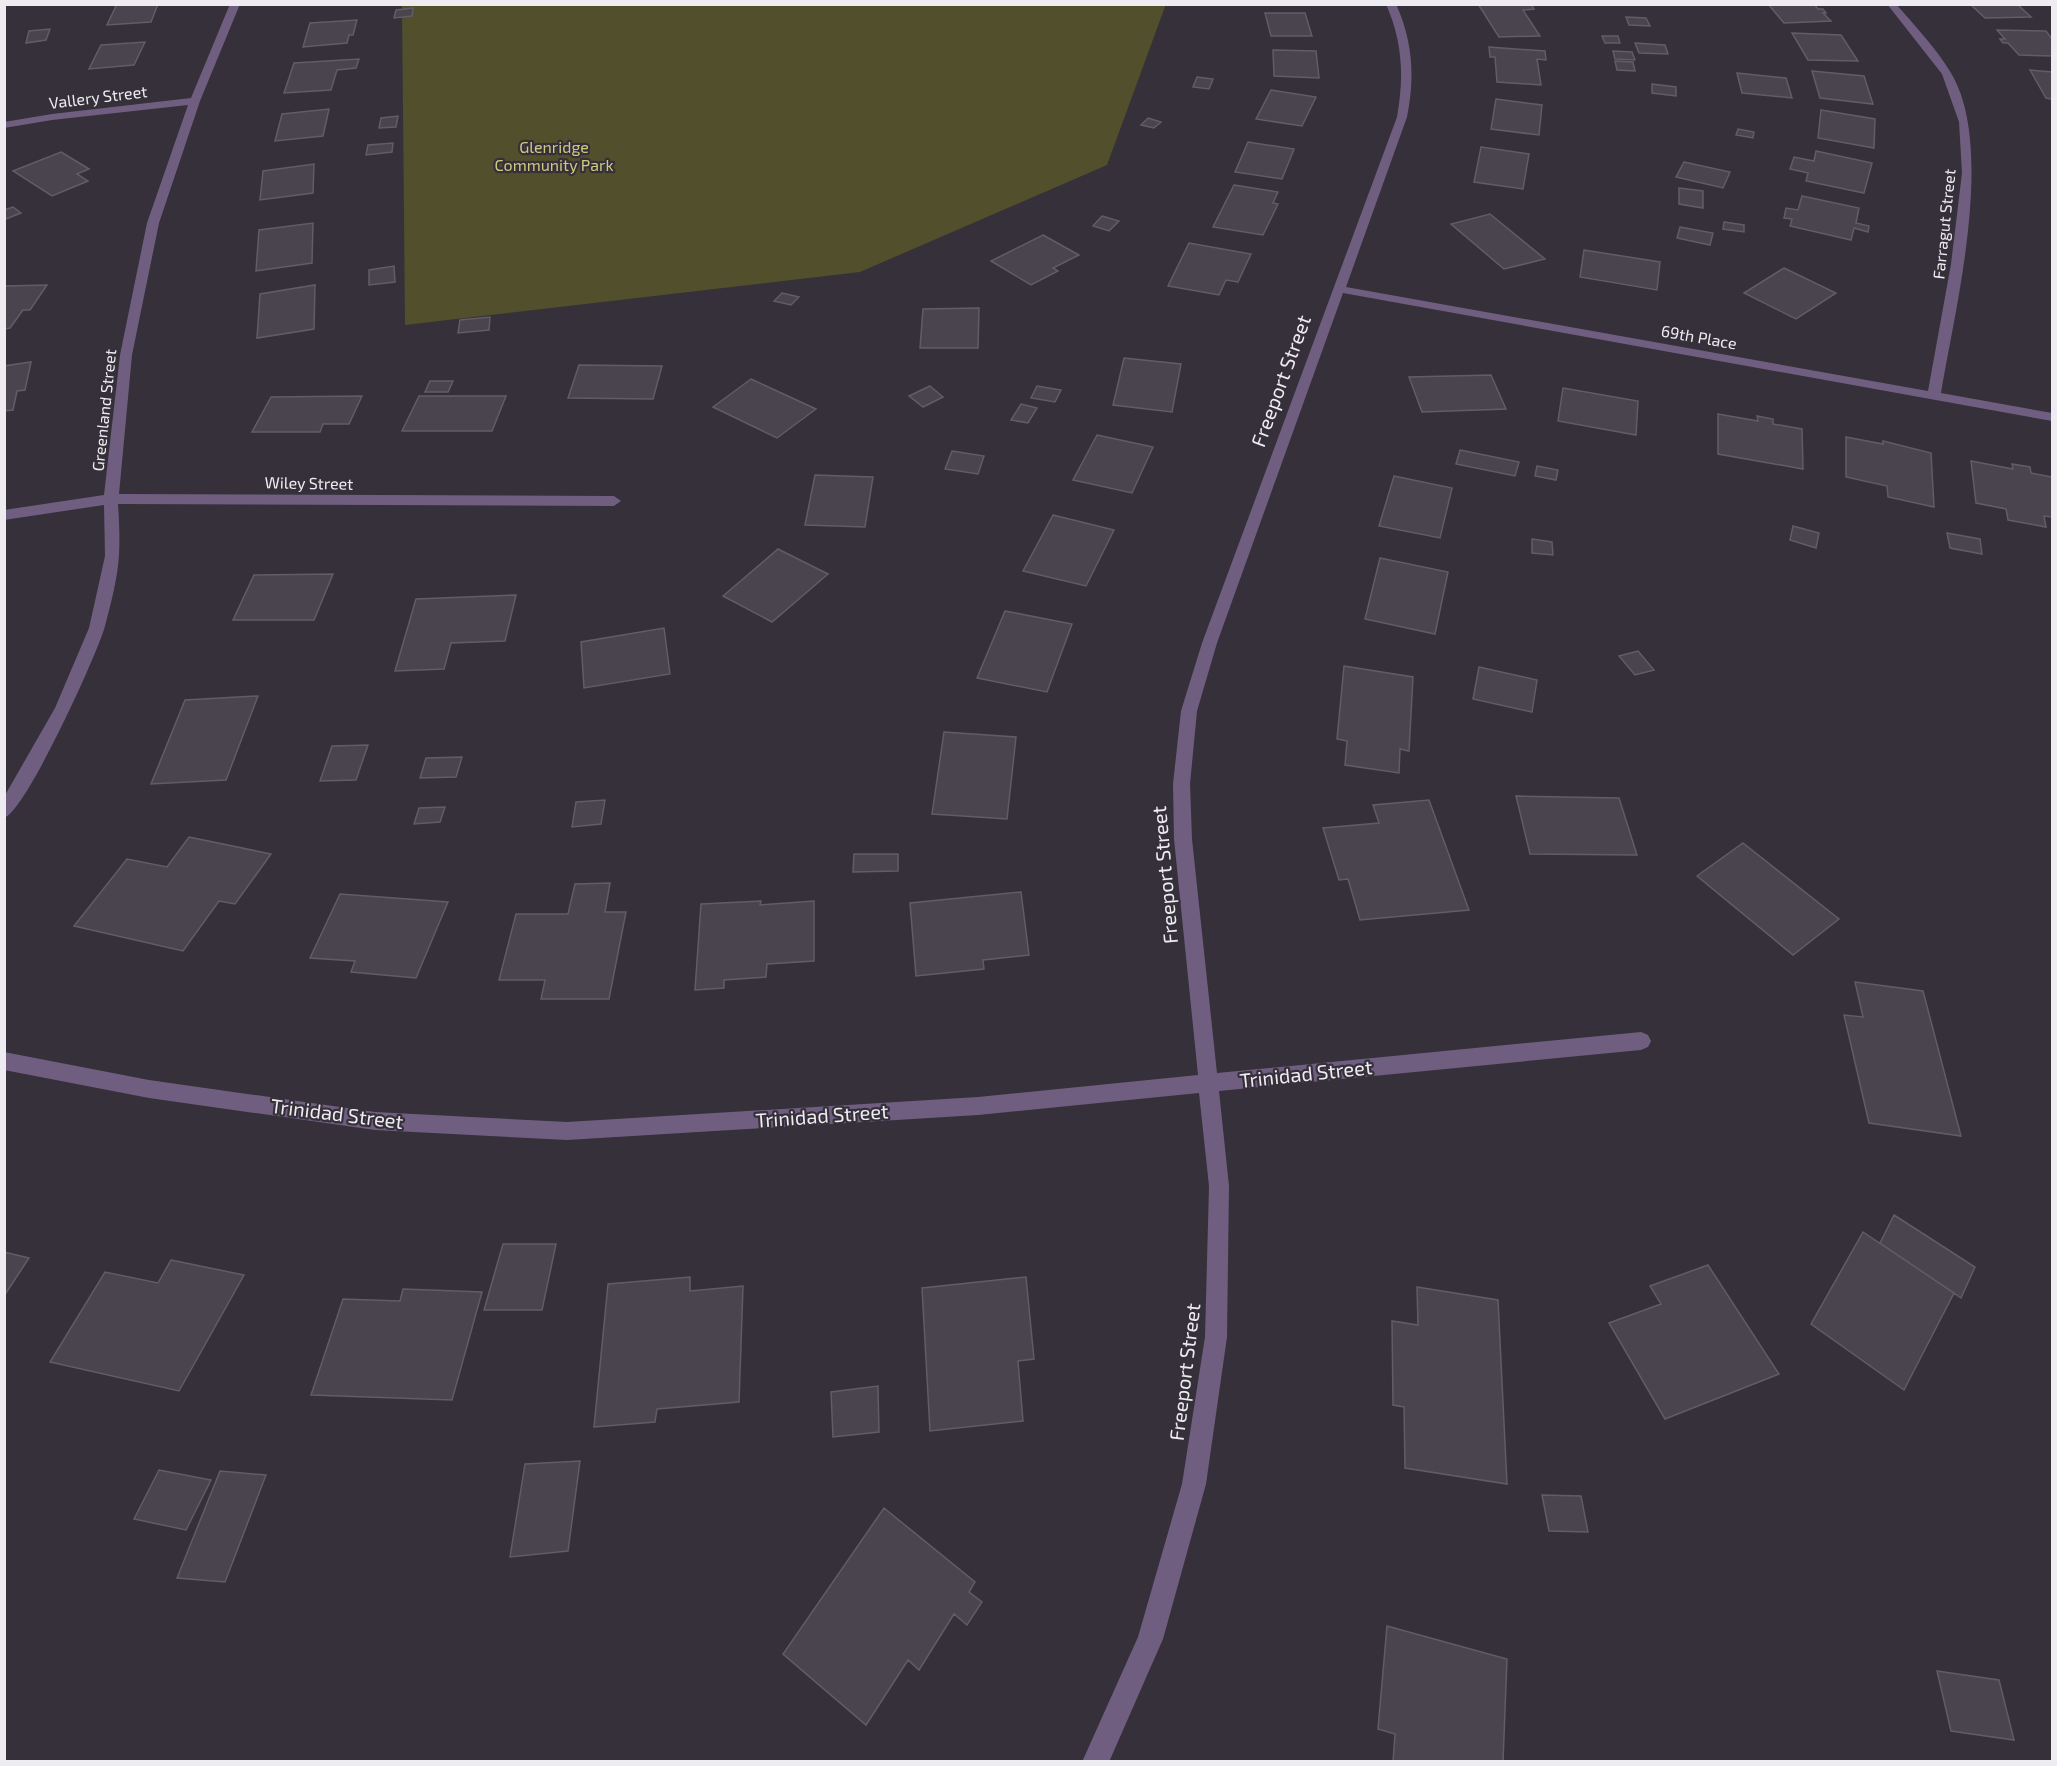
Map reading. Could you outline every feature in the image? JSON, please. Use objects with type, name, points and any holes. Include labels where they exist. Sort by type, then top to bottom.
[{"type":"street","name":"Greenland Street","points":[[4,812],[63,708],[97,628],[112,556],[111,499],[126,355],[153,223],[195,101],[235,4]]},
{"type":"street","name":"Freeport Street","points":[[1095,1761],[1150,1639],[1194,1484],[1216,1337],[1219,1186],[1183,839],[1181,787],[1186,728],[1202,667],[1220,614],[1402,117],[1407,93],[1407,47],[1391,4]]},
{"type":"street","name":"Farragut Street","points":[[1891,4],[1947,74],[1964,122],[1968,173],[1957,264],[1934,396]]},
{"type":"street","name":"Vallery Street","points":[[4,125],[52,117],[195,101]]},
{"type":"street","name":"69th Place","points":[[1339,289],[2052,417]]},
{"type":"street","name":"Wiley Street","points":[[4,515],[111,499],[615,501]]},
{"type":"street","name":"Trinidad Street","points":[[4,1061],[149,1089],[375,1121],[567,1131],[978,1106],[1641,1041]]},
{"type":"green space","name":"Glenridge Community Park","points":[[1166,4],[1107,165],[860,272],[405,325],[402,5]]},
{"type":"building","points":[[117,4],[158,4],[151,22],[107,25]]},
{"type":"building","points":[[1478,4],[1531,4],[1534,9],[1523,10],[1540,36],[1499,37]]},
{"type":"building","points":[[1768,4],[1814,4],[1818,9],[1823,9],[1826,13],[1823,13],[1831,21],[1784,23]]},
{"type":"building","points":[[1970,4],[2017,4],[2031,17],[1985,18]]},
{"type":"building","points":[[413,8],[412,16],[394,18],[396,10]]},
{"type":"building","points":[[1265,13],[1305,13],[1312,36],[1271,36]]},
{"type":"building","points":[[1626,17],[1646,18],[1650,26],[1629,25]]},
{"type":"building","points":[[357,20],[353,35],[349,35],[347,43],[303,47],[310,23]]},
{"type":"building","points":[[50,29],[46,40],[26,43],[29,31]]},
{"type":"building","points":[[1997,30],[2046,31],[2052,39],[2052,56],[2019,55],[2008,43],[2003,43],[2000,39],[2005,39]]},
{"type":"building","points":[[1792,33],[1841,35],[1858,61],[1808,60]]},
{"type":"building","points":[[1602,36],[1618,36],[1620,43],[1605,43]]},
{"type":"building","points":[[145,42],[134,65],[89,69],[101,45]]},
{"type":"building","points":[[1635,43],[1665,45],[1668,54],[1639,53]]},
{"type":"building","points":[[1489,47],[1545,51],[1546,60],[1537,59],[1541,85],[1497,82],[1495,57],[1490,57]]},
{"type":"building","points":[[1273,50],[1316,51],[1319,78],[1274,76]]},
{"type":"building","points":[[1613,51],[1632,52],[1635,60],[1615,59]]},
{"type":"building","points":[[359,59],[356,68],[337,70],[331,90],[284,93],[294,63]]},
{"type":"building","points":[[1615,61],[1633,62],[1635,71],[1617,70]]},
{"type":"building","points":[[2030,70],[2052,72],[2052,99],[2046,98]]},
{"type":"building","points":[[1812,71],[1864,76],[1873,104],[1820,98]]},
{"type":"building","points":[[1737,73],[1786,78],[1792,98],[1742,93]]},
{"type":"building","points":[[1197,77],[1213,79],[1209,89],[1193,87]]},
{"type":"building","points":[[1652,84],[1676,87],[1676,96],[1652,93]]},
{"type":"building","points":[[1271,90],[1316,97],[1302,126],[1256,119]]},
{"type":"building","points":[[1496,99],[1542,105],[1539,135],[1491,129]]},
{"type":"building","points":[[329,109],[323,136],[275,141],[282,114]]},
{"type":"building","points":[[1821,110],[1875,119],[1874,148],[1818,138]]},
{"type":"building","points":[[398,116],[396,127],[379,128],[381,118]]},
{"type":"building","points":[[1148,118],[1161,122],[1154,128],[1141,125]]},
{"type":"building","points":[[1738,129],[1754,132],[1753,138],[1736,135]]},
{"type":"building","points":[[1248,142],[1294,149],[1282,179],[1235,172]]},
{"type":"building","points":[[393,143],[392,152],[366,155],[368,145]]},
{"type":"building","points":[[1481,147],[1529,154],[1523,189],[1474,182]]},
{"type":"building","points":[[1816,151],[1872,163],[1864,193],[1806,181],[1808,173],[1790,169],[1794,157],[1814,161]]},
{"type":"building","points":[[61,152],[89,169],[77,174],[88,181],[52,196],[13,171]]},
{"type":"building","points":[[1684,162],[1730,172],[1723,188],[1676,177]]},
{"type":"building","points":[[314,164],[313,193],[260,200],[263,171]]},
{"type":"building","points":[[1234,185],[1278,192],[1273,203],[1278,204],[1263,235],[1213,227]]},
{"type":"building","points":[[1679,188],[1703,191],[1703,208],[1679,204]]},
{"type":"building","points":[[1802,196],[1859,208],[1856,223],[1869,226],[1868,232],[1854,228],[1851,240],[1790,226],[1792,219],[1784,218],[1786,208],[1798,210]]},
{"type":"building","points":[[13,207],[21,213],[6,219],[4,210]]},
{"type":"building","points":[[1490,214],[1545,259],[1504,269],[1451,224]]},
{"type":"building","points":[[1102,216],[1119,221],[1109,231],[1093,226]]},
{"type":"building","points":[[1724,222],[1744,225],[1744,232],[1723,229]]},
{"type":"building","points":[[313,223],[312,263],[256,271],[259,230]]},
{"type":"building","points":[[1680,227],[1713,233],[1710,245],[1677,238]]},
{"type":"building","points":[[1043,235],[1079,255],[1053,268],[1058,271],[1031,285],[991,261]]},
{"type":"building","points":[[1189,243],[1251,254],[1238,282],[1226,280],[1219,295],[1168,286]]},
{"type":"building","points":[[1584,250],[1660,262],[1657,290],[1580,277]]},
{"type":"building","points":[[394,266],[395,282],[369,285],[369,270]]},
{"type":"building","points":[[1784,268],[1836,293],[1796,319],[1744,293]]},
{"type":"building","points":[[47,285],[30,310],[23,310],[10,328],[4,329],[4,286]]},
{"type":"building","points":[[315,285],[314,329],[257,338],[260,294]]},
{"type":"building","points":[[782,293],[799,297],[791,305],[774,301]]},
{"type":"building","points":[[979,308],[978,348],[920,348],[923,309]]},
{"type":"building","points":[[490,317],[489,330],[458,333],[460,320]]},
{"type":"building","points":[[1124,358],[1181,364],[1172,412],[1113,405]]},
{"type":"building","points":[[31,362],[25,390],[17,391],[13,410],[4,411],[4,366]]},
{"type":"building","points":[[579,365],[662,366],[653,399],[568,398]]},
{"type":"building","points":[[1491,375],[1506,409],[1422,412],[1409,377]]},
{"type":"building","points":[[751,379],[816,409],[777,438],[713,407]]},
{"type":"building","points":[[430,381],[453,381],[448,392],[425,392]]},
{"type":"building","points":[[930,386],[943,397],[923,407],[909,396]]},
{"type":"building","points":[[1037,386],[1061,390],[1055,402],[1031,398]]},
{"type":"building","points":[[1563,388],[1638,401],[1636,435],[1558,421]]},
{"type":"building","points":[[362,396],[349,424],[323,424],[320,432],[252,432],[271,397]]},
{"type":"building","points":[[419,396],[506,396],[492,431],[402,431]]},
{"type":"building","points":[[1021,404],[1037,408],[1028,423],[1011,420]]},
{"type":"building","points":[[1718,414],[1758,421],[1757,416],[1773,419],[1773,424],[1802,429],[1803,469],[1718,454]]},
{"type":"building","points":[[1097,435],[1153,447],[1132,493],[1073,480]]},
{"type":"building","points":[[1846,437],[1883,444],[1883,441],[1931,453],[1934,507],[1888,497],[1887,486],[1846,477]]},
{"type":"building","points":[[1460,450],[1519,462],[1515,476],[1456,464]]},
{"type":"building","points":[[952,451],[984,456],[978,474],[945,469]]},
{"type":"building","points":[[1971,461],[2013,469],[2012,464],[2030,467],[2031,473],[2052,477],[2052,517],[2044,516],[2046,527],[2008,520],[2006,509],[1976,503]]},
{"type":"building","points":[[1537,466],[1558,470],[1556,480],[1535,476]]},
{"type":"building","points":[[815,475],[873,477],[865,527],[805,525]]},
{"type":"building","points":[[1394,476],[1452,488],[1440,538],[1379,526]]},
{"type":"building","points":[[1053,515],[1114,530],[1086,586],[1023,571]]},
{"type":"building","points":[[1793,526],[1819,533],[1816,548],[1790,540]]},
{"type":"building","points":[[1947,533],[1980,539],[1982,554],[1950,548]]},
{"type":"building","points":[[1532,539],[1552,542],[1553,555],[1532,553]]},
{"type":"building","points":[[778,549],[828,574],[772,622],[723,596]]},
{"type":"building","points":[[1380,558],[1448,572],[1435,634],[1365,619]]},
{"type":"building","points":[[333,574],[314,620],[233,620],[254,575]]},
{"type":"building","points":[[516,595],[505,641],[451,643],[444,669],[395,671],[416,599]]},
{"type":"building","points":[[1005,611],[1072,624],[1047,692],[977,678]]},
{"type":"building","points":[[664,628],[670,674],[584,688],[581,642]]},
{"type":"building","points":[[1638,651],[1654,670],[1635,675],[1619,656]]},
{"type":"building","points":[[1344,666],[1413,677],[1409,751],[1400,749],[1399,773],[1345,765],[1347,741],[1337,739]]},
{"type":"building","points":[[1479,667],[1537,680],[1532,712],[1473,699]]},
{"type":"building","points":[[258,696],[226,780],[151,784],[185,700]]},
{"type":"building","points":[[944,732],[1016,737],[1007,819],[932,814]]},
{"type":"building","points":[[368,745],[356,780],[320,781],[332,746]]},
{"type":"building","points":[[462,757],[456,777],[420,778],[426,758]]},
{"type":"building","points":[[1516,796],[1619,798],[1637,855],[1530,854]]},
{"type":"building","points":[[605,800],[601,824],[572,827],[576,802]]},
{"type":"building","points":[[1429,800],[1469,910],[1360,920],[1348,879],[1339,880],[1323,828],[1379,823],[1373,805]]},
{"type":"building","points":[[445,807],[440,822],[414,824],[419,808]]},
{"type":"building","points":[[189,837],[271,854],[235,904],[219,901],[183,951],[74,926],[127,859],[167,867]]},
{"type":"building","points":[[1743,843],[1839,919],[1793,955],[1697,876]]},
{"type":"building","points":[[854,854],[898,854],[898,871],[853,872]]},
{"type":"building","points":[[610,883],[605,912],[626,912],[609,999],[541,999],[545,980],[499,980],[516,914],[568,914],[575,884]]},
{"type":"building","points":[[1021,892],[1029,955],[983,960],[984,969],[916,976],[910,903]]},
{"type":"building","points":[[340,894],[448,902],[416,978],[351,972],[355,961],[310,958]]},
{"type":"building","points":[[761,901],[760,905],[814,901],[814,961],[767,964],[766,977],[724,980],[724,988],[695,990],[701,904]]},
{"type":"building","points":[[1855,982],[1923,991],[1961,1136],[1869,1123],[1844,1015],[1863,1017]]},
{"type":"building","points":[[1894,1215],[1975,1267],[1961,1298],[1880,1243]]},
{"type":"building","points":[[1863,1232],[1954,1293],[1904,1390],[1811,1324]]},
{"type":"building","points":[[503,1244],[556,1244],[542,1310],[484,1310]]},
{"type":"building","points":[[4,1252],[29,1258],[4,1296]]},
{"type":"building","points":[[171,1260],[244,1275],[179,1391],[50,1362],[105,1272],[158,1283]]},
{"type":"building","points":[[1708,1265],[1779,1374],[1665,1419],[1609,1323],[1661,1304],[1650,1286]]},
{"type":"building","points":[[690,1277],[690,1291],[743,1286],[739,1402],[657,1409],[655,1422],[594,1427],[608,1284]]},
{"type":"building","points":[[1026,1277],[1034,1359],[1018,1361],[1023,1421],[930,1431],[922,1288]]},
{"type":"building","points":[[1417,1287],[1498,1300],[1507,1484],[1405,1468],[1404,1407],[1393,1405],[1392,1321],[1418,1325]]},
{"type":"building","points":[[403,1289],[482,1292],[452,1400],[311,1395],[343,1299],[400,1301]]},
{"type":"building","points":[[878,1386],[879,1432],[833,1437],[831,1392]]},
{"type":"building","points":[[580,1461],[568,1551],[510,1557],[525,1464]]},
{"type":"building","points":[[159,1470],[211,1480],[186,1530],[134,1519]]},
{"type":"building","points":[[220,1471],[266,1475],[225,1582],[177,1578]]},
{"type":"building","points":[[1542,1495],[1581,1496],[1588,1532],[1549,1531]]},
{"type":"building","points":[[884,1508],[975,1582],[969,1592],[982,1602],[967,1625],[954,1614],[919,1670],[908,1660],[866,1725],[783,1654]]},
{"type":"building","points":[[1387,1626],[1507,1659],[1503,1762],[1393,1762],[1395,1734],[1378,1729]]},
{"type":"building","points":[[1937,1671],[1999,1680],[2014,1740],[1951,1731]]}]
